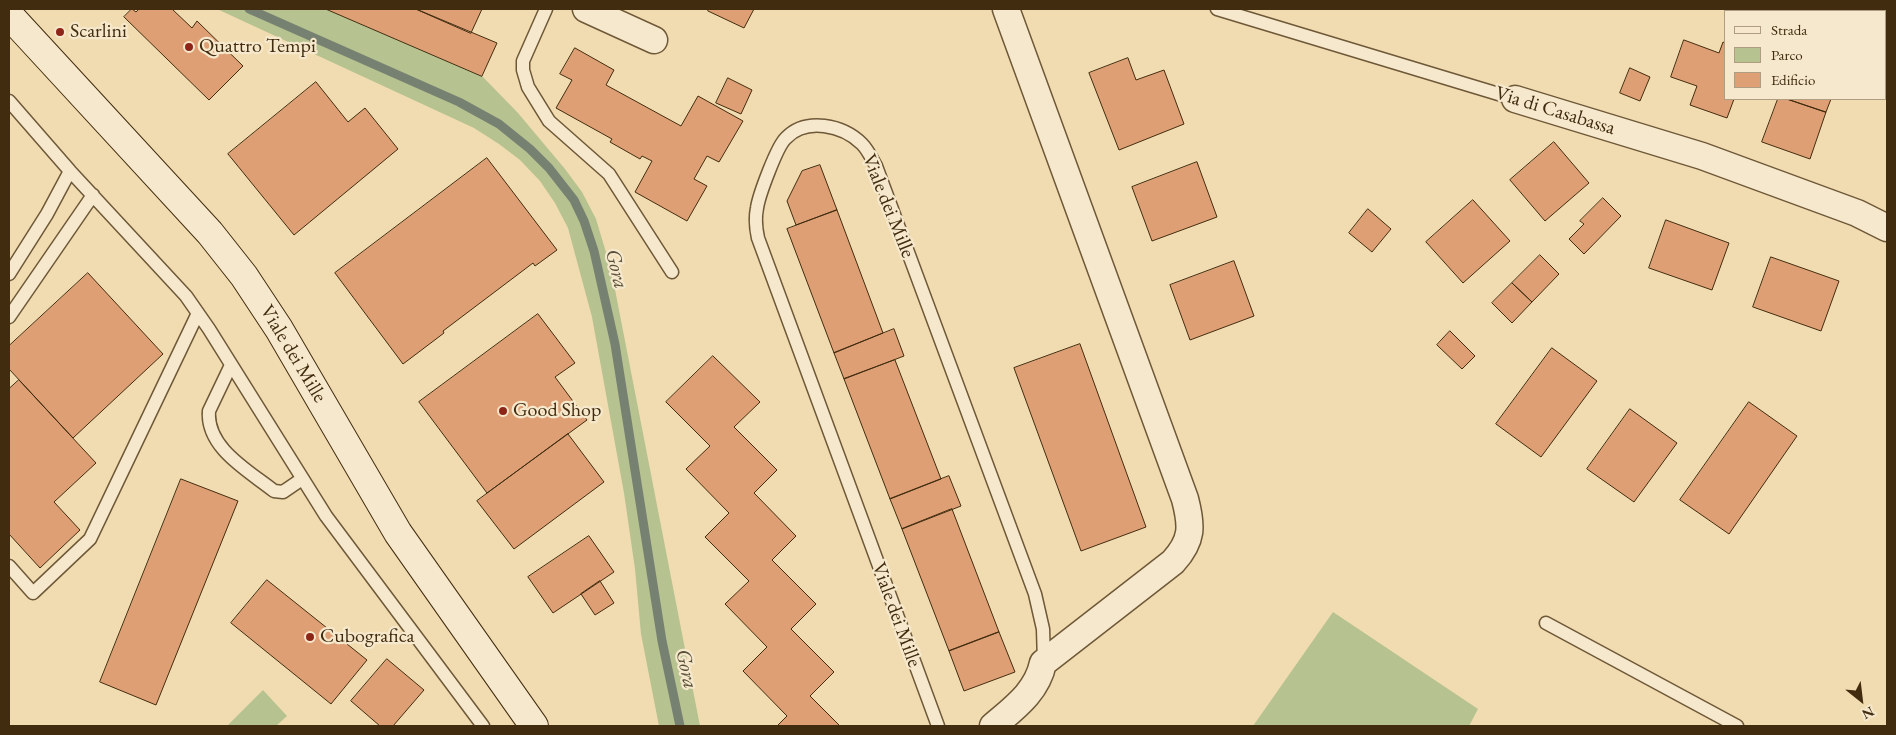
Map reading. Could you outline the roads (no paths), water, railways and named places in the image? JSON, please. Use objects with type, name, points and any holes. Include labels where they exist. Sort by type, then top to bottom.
[{"type":"main road","name":"Viale dei Mille","points":[[9,15],[210,233],[244,276],[279,329],[398,533],[534,726]]},
{"type":"street","points":[[586,9],[654,40]]},
{"type":"street","points":[[1006,9],[1184,499],[1190,521],[1189,536],[1186,544],[1173,562],[1044,664]]},
{"type":"street","name":"Via di Casabassa","points":[[1515,99],[1702,156],[1858,213],[1887,228]]},
{"type":"street","name":"Viale dei Mille","points":[[993,726],[1030,693],[1041,675],[1044,664]]},
{"type":"lane","points":[[546,9],[522,61],[528,87],[549,121],[609,174],[672,272]]},
{"type":"lane","name":"Via di Casabassa","points":[[1217,9],[1515,99]]},
{"type":"lane","points":[[9,101],[70,171],[186,296],[331,523],[483,726]]},
{"type":"lane","name":"Viale dei Mille","points":[[938,726],[758,238],[757,208],[763,188],[784,140],[798,129],[831,126],[848,133],[862,144],[876,166],[1035,594],[1043,629],[1044,664]]},
{"type":"lane","points":[[9,274],[48,214],[70,171]]},
{"type":"lane","points":[[9,317],[93,195]]},
{"type":"lane","points":[[9,566],[33,593],[90,539],[198,313]]},
{"type":"lane","points":[[231,365],[209,411],[208,419],[215,439],[228,454],[278,493],[287,490],[302,479]]},
{"type":"lane","points":[[1546,623],[1737,726]]},
{"type":"waterway","name":"Gora","points":[[249,9],[459,102],[499,124],[530,149],[549,168],[574,200],[584,221],[594,251],[615,344],[662,641],[680,726]]},
{"type":"place","name":"Scarlini","points":[[60,32]]},
{"type":"place","name":"Quattro Tempi","points":[[189,47]]},
{"type":"place","name":"Good Shop","points":[[503,411]]},
{"type":"place","name":"Cubografica","points":[[310,637]]}]
